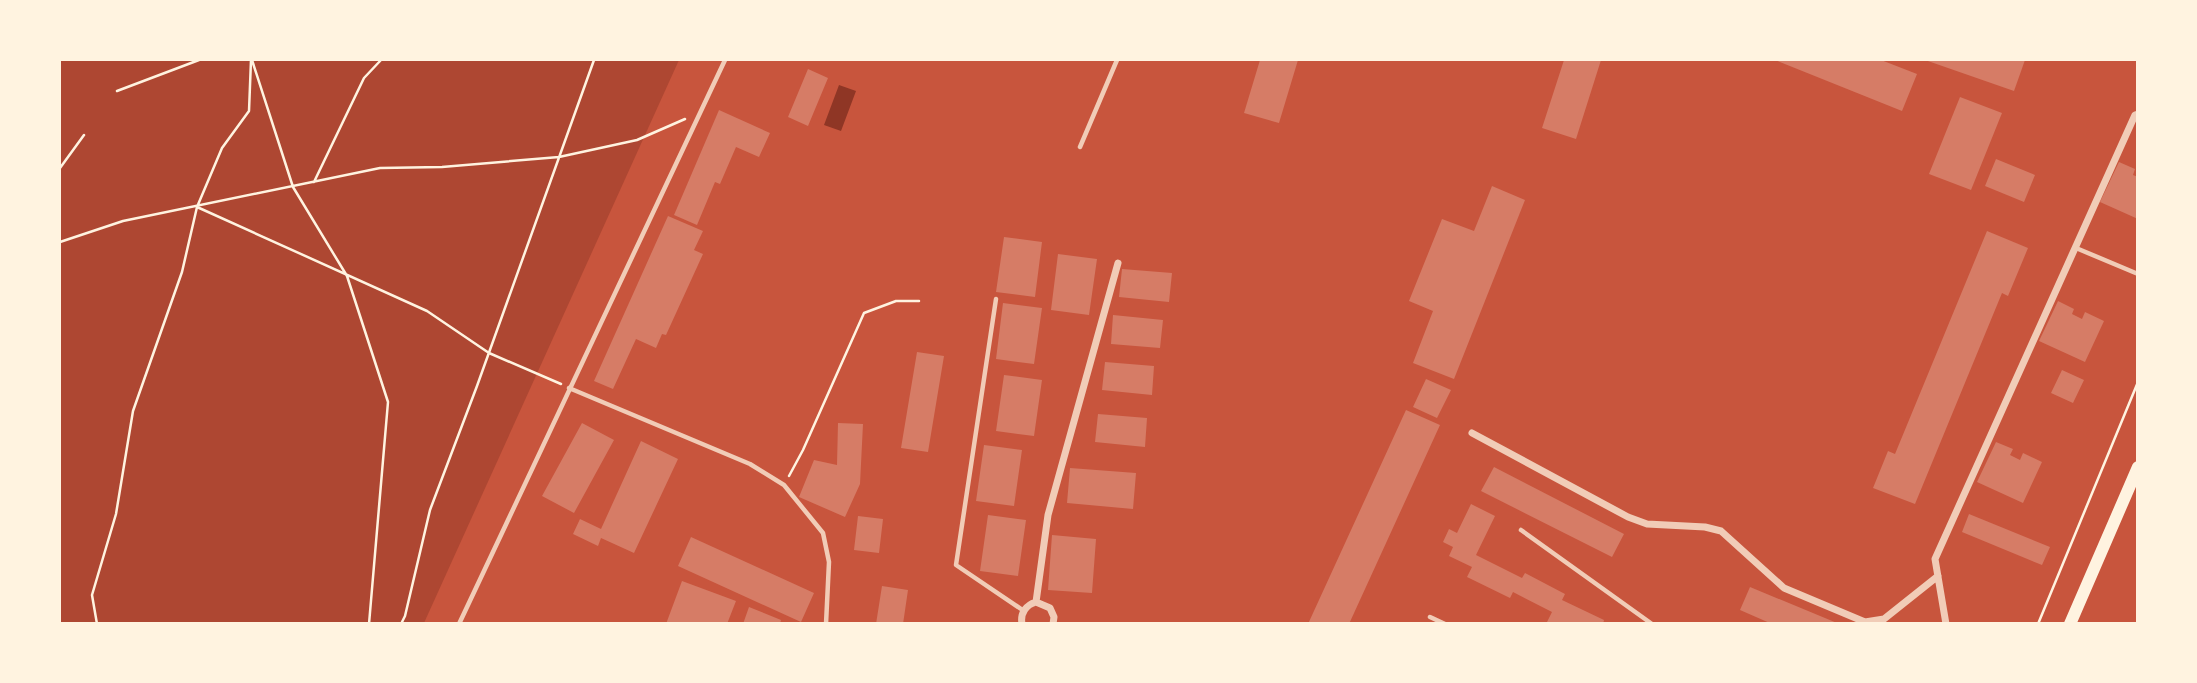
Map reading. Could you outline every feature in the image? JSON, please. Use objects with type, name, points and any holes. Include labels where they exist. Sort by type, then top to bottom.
[{"type":"main road","points":[[2070,624],[2137,467]]},
{"type":"street","points":[[1946,624],[1935,559],[2137,114]]},
{"type":"street","points":[[1036,602],[1048,515],[1118,263]]},
{"type":"street","points":[[1472,433],[1628,517],[1647,524],[1704,527],[1721,531],[1784,588],[1865,622],[1884,619],[1938,576]]},
{"type":"street","points":[[1020,623],[1027,606],[1036,602],[1050,608],[1054,617],[1053,624]]},
{"type":"lane","points":[[459,624],[725,60]]},
{"type":"lane","points":[[1080,148],[1117,60]]},
{"type":"lane","points":[[2076,247],[2137,274]]},
{"type":"lane","points":[[996,299],[956,565],[1024,611]]},
{"type":"lane","points":[[569,388],[750,464],[784,485],[823,533],[829,562],[826,624]]},
{"type":"lane","points":[[1521,530],[1652,624]]},
{"type":"lane","points":[[1430,617],[1445,624]]},
{"type":"path","points":[[117,91],[200,60]]},
{"type":"path","points":[[251,60],[293,187],[347,276],[388,402],[369,624]]},
{"type":"path","points":[[97,624],[92,595],[116,514],[133,411],[181,272],[197,207],[222,148],[249,111],[251,60]]},
{"type":"path","points":[[314,183],[364,78],[381,60]]},
{"type":"path","points":[[401,624],[430,510],[594,60]]},
{"type":"path","points":[[60,242],[123,222],[380,168],[442,167],[559,156],[636,140],[697,114]]},
{"type":"path","points":[[60,168],[84,135]]},
{"type":"path","points":[[197,207],[428,311],[489,353],[569,388]]},
{"type":"path","points":[[784,485],[803,450],[864,313],[897,301],[919,301]]},
{"type":"path","points":[[2038,624],[2137,382]]},
{"type":"shaded area","points":[[60,60],[679,60],[424,623],[60,623]]},
{"type":"shaded area","points":[[839,85],[856,91],[841,131],[824,125]]},
{"type":"building","points":[[1260,60],[1298,60],[1279,123],[1244,113]]},
{"type":"building","points":[[1564,60],[1601,60],[1576,139],[1542,128]]},
{"type":"building","points":[[1775,60],[1881,60],[1917,74],[1902,111]]},
{"type":"building","points":[[1925,60],[2025,60],[2014,91]]},
{"type":"building","points":[[808,69],[828,78],[808,126],[788,117]]},
{"type":"building","points":[[1960,97],[2002,113],[1971,190],[1929,174]]},
{"type":"building","points":[[719,110],[770,133],[759,157],[736,147],[720,184],[715,182],[697,225],[674,215]]},
{"type":"building","points":[[1996,159],[2035,175],[2024,202],[1985,186]]},
{"type":"building","points":[[2119,162],[2135,169],[2133,175],[2138,177],[2138,219],[2100,202]]},
{"type":"building","points":[[1492,186],[1525,200],[1454,379],[1413,363],[1433,311],[1409,301],[1442,219],[1474,231]]},
{"type":"building","points":[[668,216],[703,231],[694,250],[703,254],[666,335],[662,334],[656,348],[636,339],[613,389],[594,381]]},
{"type":"building","points":[[1987,231],[2028,248],[2008,296],[2002,293],[1915,504],[1873,488],[1888,451],[1895,454]]},
{"type":"building","points":[[1004,237],[1042,242],[1035,297],[996,292]]},
{"type":"building","points":[[1058,254],[1097,259],[1089,315],[1051,310]]},
{"type":"building","points":[[1122,269],[1172,273],[1169,302],[1119,297]]},
{"type":"building","points":[[2058,301],[2074,309],[2072,314],[2082,319],[2085,312],[2104,321],[2085,362],[2039,341]]},
{"type":"building","points":[[1003,303],[1042,308],[1034,364],[996,359]]},
{"type":"building","points":[[1113,315],[1163,320],[1160,348],[1111,344]]},
{"type":"building","points":[[917,352],[944,356],[928,452],[901,448]]},
{"type":"building","points":[[1105,362],[1154,366],[1152,395],[1102,390]]},
{"type":"building","points":[[2062,370],[2084,380],[2073,403],[2051,393]]},
{"type":"building","points":[[1004,375],[1042,380],[1034,436],[996,431]]},
{"type":"building","points":[[1426,379],[1451,390],[1437,418],[1413,407]]},
{"type":"building","points":[[1406,410],[1440,425],[1349,624],[1308,624]]},
{"type":"building","points":[[1098,414],[1147,418],[1145,447],[1095,442]]},
{"type":"building","points":[[582,423],[614,440],[574,513],[542,496]]},
{"type":"building","points":[[838,423],[863,424],[860,484],[845,517],[799,497],[814,460],[837,465]]},
{"type":"building","points":[[641,441],[678,459],[634,553],[601,538],[598,546],[573,534],[580,519],[601,529]]},
{"type":"building","points":[[1996,442],[2013,449],[2010,455],[2020,460],[2023,453],[2042,462],[2023,503],[1977,482]]},
{"type":"building","points":[[984,445],[1022,450],[1014,506],[976,501]]},
{"type":"building","points":[[1494,467],[1624,534],[1612,557],[1481,491]]},
{"type":"building","points":[[1070,468],[1136,473],[1133,509],[1067,503]]},
{"type":"building","points":[[1471,504],[1495,516],[1476,555],[1522,578],[1525,573],[1565,594],[1562,600],[1604,620],[1603,624],[1549,624],[1547,622],[1552,612],[1513,592],[1510,598],[1467,577],[1472,567],[1449,556],[1453,547],[1443,542],[1449,529],[1457,533]]},
{"type":"building","points":[[1969,514],[2050,547],[2042,565],[1962,532]]},
{"type":"building","points":[[988,515],[1026,520],[1018,576],[980,571]]},
{"type":"building","points":[[858,516],[883,519],[879,553],[854,550]]},
{"type":"building","points":[[1052,535],[1096,539],[1092,593],[1048,590]]},
{"type":"building","points":[[691,537],[814,593],[801,622],[678,566]]},
{"type":"building","points":[[682,581],[736,601],[727,624],[666,624]]},
{"type":"building","points":[[882,586],[908,590],[903,624],[876,624]]},
{"type":"building","points":[[1750,587],[1837,624],[1772,624],[1740,610]]},
{"type":"building","points":[[749,607],[781,620],[780,624],[743,624]]}]
